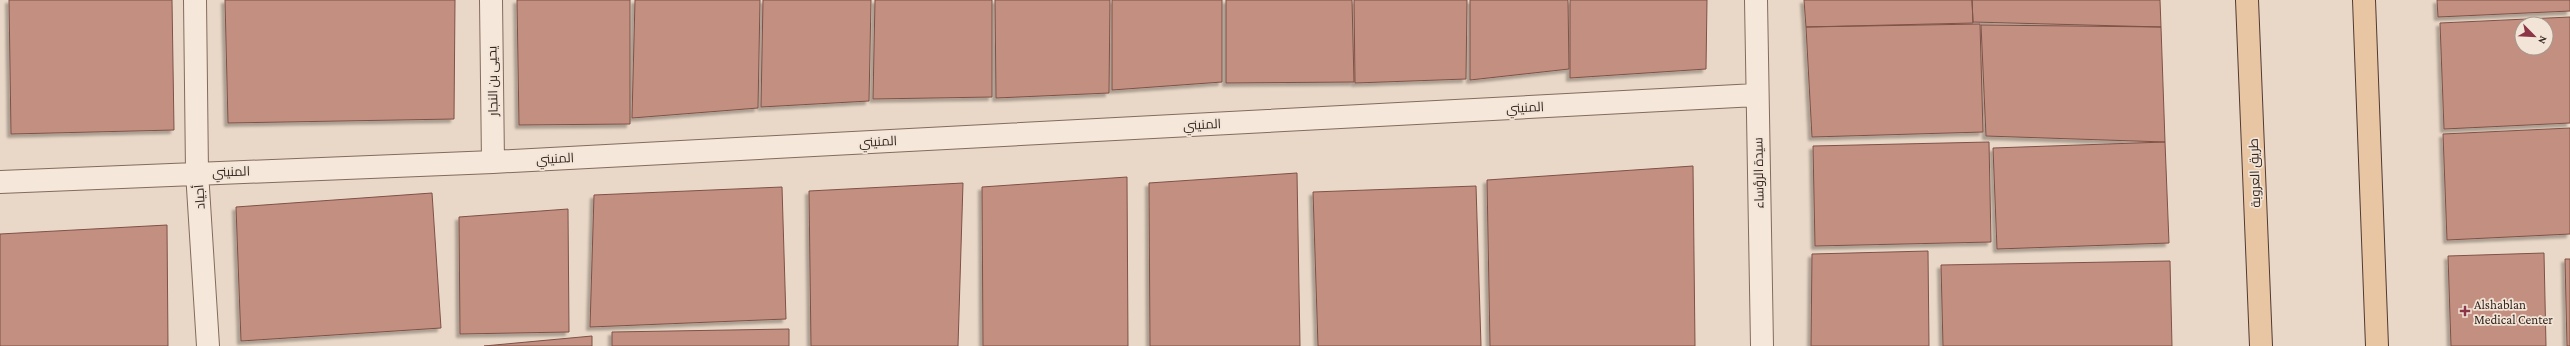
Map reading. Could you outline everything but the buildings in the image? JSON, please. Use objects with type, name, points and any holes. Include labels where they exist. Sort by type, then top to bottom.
[{"type":"main road","name":"طريق العروبة","points":[[2246,0],[2261,346]]},
{"type":"main road","points":[[2364,0],[2377,346]]},
{"type":"street","name":"أجياد","points":[[195,0],[197,172],[208,346]]},
{"type":"street","name":"يحيى بن النجار","points":[[490,0],[493,162]]},
{"type":"street","name":"سيدة الرؤساء","points":[[1756,0],[1756,95],[1762,346]]},
{"type":"street","name":"المنيني","points":[[0,182],[197,172],[493,162],[1756,95]]},
{"type":"place","name":"Alshablan Medical Center","points":[[2465,311]]}]
